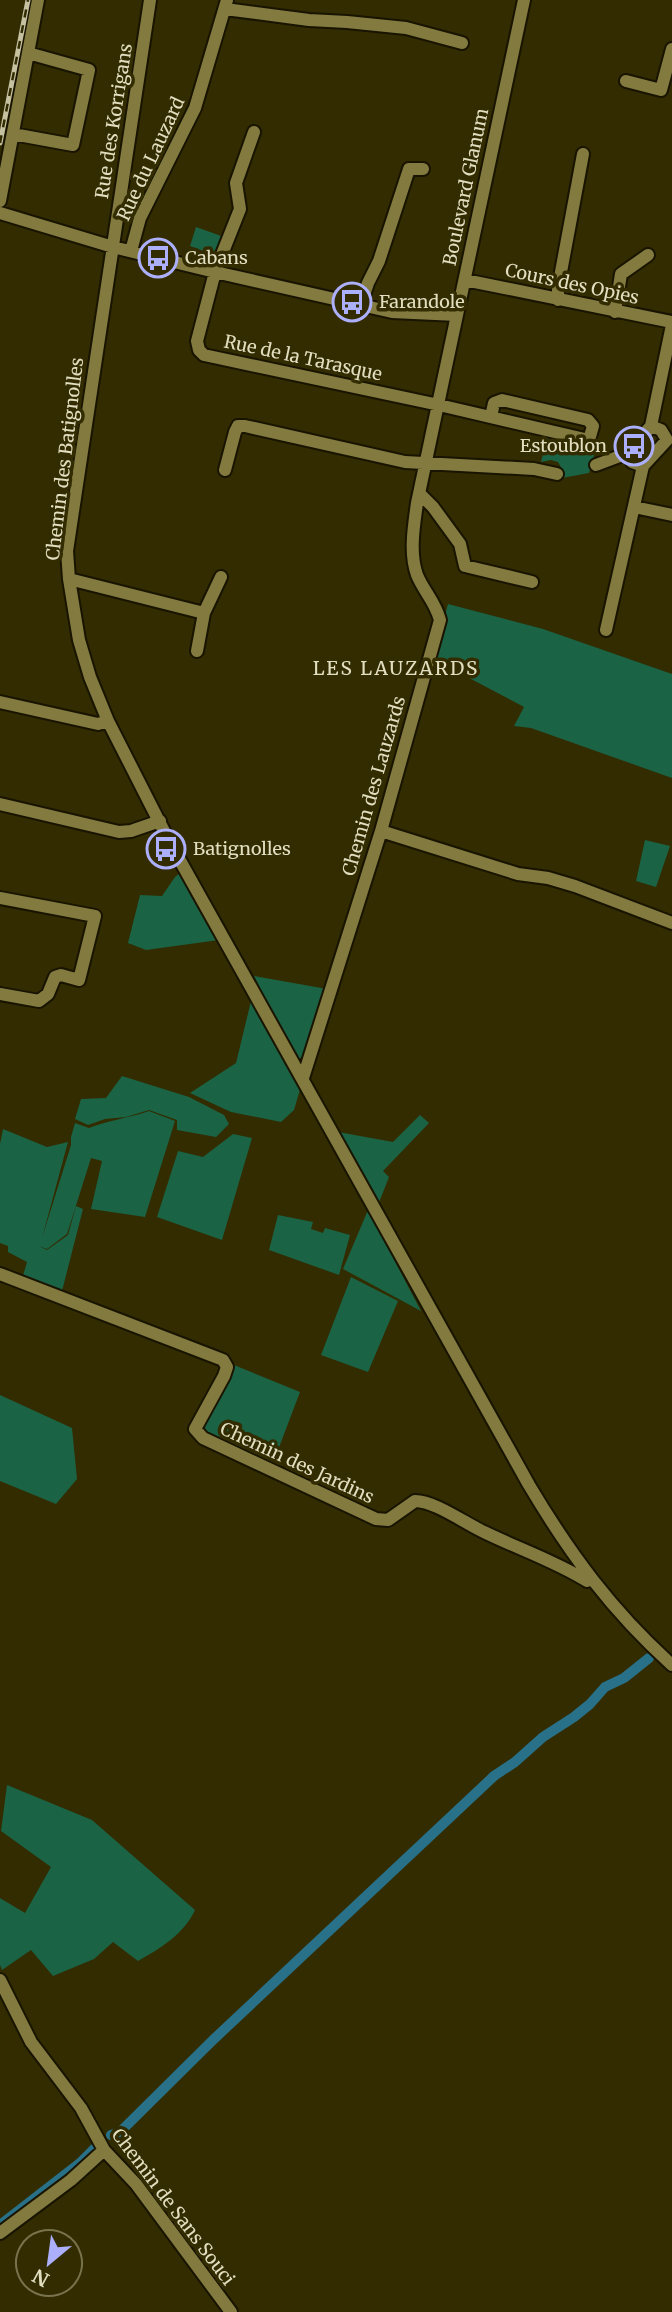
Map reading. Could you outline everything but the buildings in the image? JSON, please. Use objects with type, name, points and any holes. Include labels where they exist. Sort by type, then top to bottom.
[{"type":"street","points":[[0,201],[38,0]]},
{"type":"street","name":"Rue des Korrigans","points":[[113,247],[150,0]]},
{"type":"street","name":"Boulevard Glanum","points":[[426,464],[524,0]]},
{"type":"street","points":[[226,5],[309,20],[406,28],[462,43]]},
{"type":"street","name":"Rue du Lauzard","points":[[131,251],[140,218],[195,108],[226,5]]},
{"type":"street","points":[[626,80],[661,90],[672,49]]},
{"type":"street","points":[[13,134],[73,145],[89,70],[28,53]]},
{"type":"street","points":[[215,272],[240,209],[236,183],[254,132]]},
{"type":"street","points":[[558,300],[583,155]]},
{"type":"street","points":[[361,304],[379,261],[409,170],[423,169]]},
{"type":"street","points":[[0,213],[113,247],[392,312],[457,315]]},
{"type":"street","name":"Chemin des Batignolles","points":[[113,247],[67,551],[79,640],[90,677],[123,752],[419,1291],[560,1538],[596,1587]]},
{"type":"street","points":[[615,312],[621,274],[648,255]]},
{"type":"street","name":"Rue de la Tarasque","points":[[215,272],[197,341],[199,350],[204,355],[439,405]]},
{"type":"street","name":"Cours des Opies","points":[[465,280],[672,324]]},
{"type":"street","points":[[596,465],[628,453],[651,426],[672,324]]},
{"type":"street","points":[[439,405],[589,440],[593,426],[588,420],[502,400],[494,403],[491,417]]},
{"type":"street","points":[[225,470],[235,432],[238,426],[245,426],[405,462],[534,468],[556,474]]},
{"type":"street","points":[[606,630],[643,466],[669,439],[662,430],[651,426]]},
{"type":"street","points":[[628,453],[632,462],[643,466]]},
{"type":"street","name":"Chemin des Lauzards","points":[[303,1078],[381,831],[440,620],[436,605],[416,573],[413,532],[426,464]]},
{"type":"street","points":[[420,494],[460,544],[465,566],[532,583]]},
{"type":"street","points":[[634,507],[672,515]]},
{"type":"street","points":[[197,651],[204,614],[221,577]]},
{"type":"street","points":[[69,579],[204,614]]},
{"type":"street","points":[[0,702],[97,724],[108,721]]},
{"type":"street","points":[[0,804],[119,832],[131,831],[160,821]]},
{"type":"street","points":[[381,831],[518,874],[548,878],[575,886],[672,923]]},
{"type":"street","points":[[0,898],[95,916],[79,980],[61,975],[55,977],[48,994],[39,1001],[0,994]]},
{"type":"street","name":"Chemin des Jardins","points":[[0,1274],[223,1360],[227,1367],[224,1376],[195,1429],[203,1438],[376,1519],[388,1520],[420,1501],[517,1548],[563,1566],[596,1587]]},
{"type":"street","points":[[545,1559],[558,1548],[560,1538]]},
{"type":"street","points":[[596,1587],[643,1639],[672,1665]]},
{"type":"street","name":"Chemin de Sans Souci","points":[[0,1980],[31,2042],[81,2108],[104,2150],[136,2184],[231,2312]]},
{"type":"street","points":[[0,2233],[71,2180],[104,2150]]},
{"type":"green space","points":[[196,227],[224,237],[214,258],[207,257],[209,253],[190,246]]},
{"type":"green space","points":[[547,437],[596,449],[589,473],[562,478],[563,471],[558,462],[541,462]]},
{"type":"green space","points":[[448,604],[543,629],[672,674],[672,778],[531,728],[514,726],[524,707],[433,659]]},
{"type":"green space","points":[[645,840],[670,846],[656,887],[636,881]]},
{"type":"green space","points":[[180,873],[219,940],[146,950],[128,943],[140,895],[162,896]]},
{"type":"green space","points":[[254,976],[327,989],[304,1058],[296,1058]]},
{"type":"green space","points":[[252,997],[301,1086],[294,1110],[281,1122],[231,1112],[190,1093],[236,1063]]},
{"type":"green space","points":[[122,1076],[189,1097],[224,1115],[229,1124],[216,1137],[177,1130],[177,1120],[149,1110],[88,1125],[75,1119],[81,1099],[106,1098]]},
{"type":"green space","points":[[149,1111],[175,1121],[145,1217],[91,1209],[102,1161],[91,1158],[67,1234],[47,1249],[39,1246],[47,1250],[68,1235],[76,1206],[83,1209],[62,1291],[22,1279],[27,1262],[8,1252],[8,1246],[0,1243],[0,1144],[3,1129],[47,1147],[68,1142],[42,1238],[71,1145],[75,1123],[89,1128]]},
{"type":"green space","points":[[420,1115],[429,1123],[383,1171],[389,1177],[378,1205],[338,1132],[393,1142]]},
{"type":"green space","points":[[233,1134],[252,1138],[222,1240],[157,1217],[178,1151],[203,1157]]},
{"type":"green space","points":[[368,1210],[421,1311],[343,1269]]},
{"type":"green space","points":[[278,1215],[313,1222],[311,1229],[323,1233],[325,1228],[350,1235],[339,1275],[269,1250]]},
{"type":"green space","points":[[351,1277],[398,1301],[368,1372],[321,1355]]},
{"type":"green space","points":[[234,1365],[300,1392],[272,1466],[203,1434],[200,1424]]},
{"type":"green space","points":[[0,1395],[72,1428],[77,1479],[56,1504],[0,1481]]},
{"type":"green space","points":[[7,1785],[92,1820],[195,1910],[185,1926],[138,1961],[113,1942],[94,1959],[53,1976],[31,1950],[2,1970],[0,1898],[25,1913],[51,1867],[1,1831]]},
{"type":"waterway","points":[[111,2135],[120,2132],[214,2039],[494,1776],[515,1762],[543,1737],[574,1717],[605,1687],[624,1678],[649,1658]]},
{"type":"waterway","points":[[0,2225],[80,2163],[95,2148]]},
{"type":"railway","points":[[0,143],[28,0]]},
{"type":"place","name":"Cabans","points":[[158,258]]},
{"type":"place","name":"Farandole","points":[[352,302]]},
{"type":"place","name":"Estoublon","points":[[634,446]]},
{"type":"place","name":"Batignolles","points":[[166,849]]},
{"type":"district","name":"LES LAUZARDS","points":[[396,668]]}]
